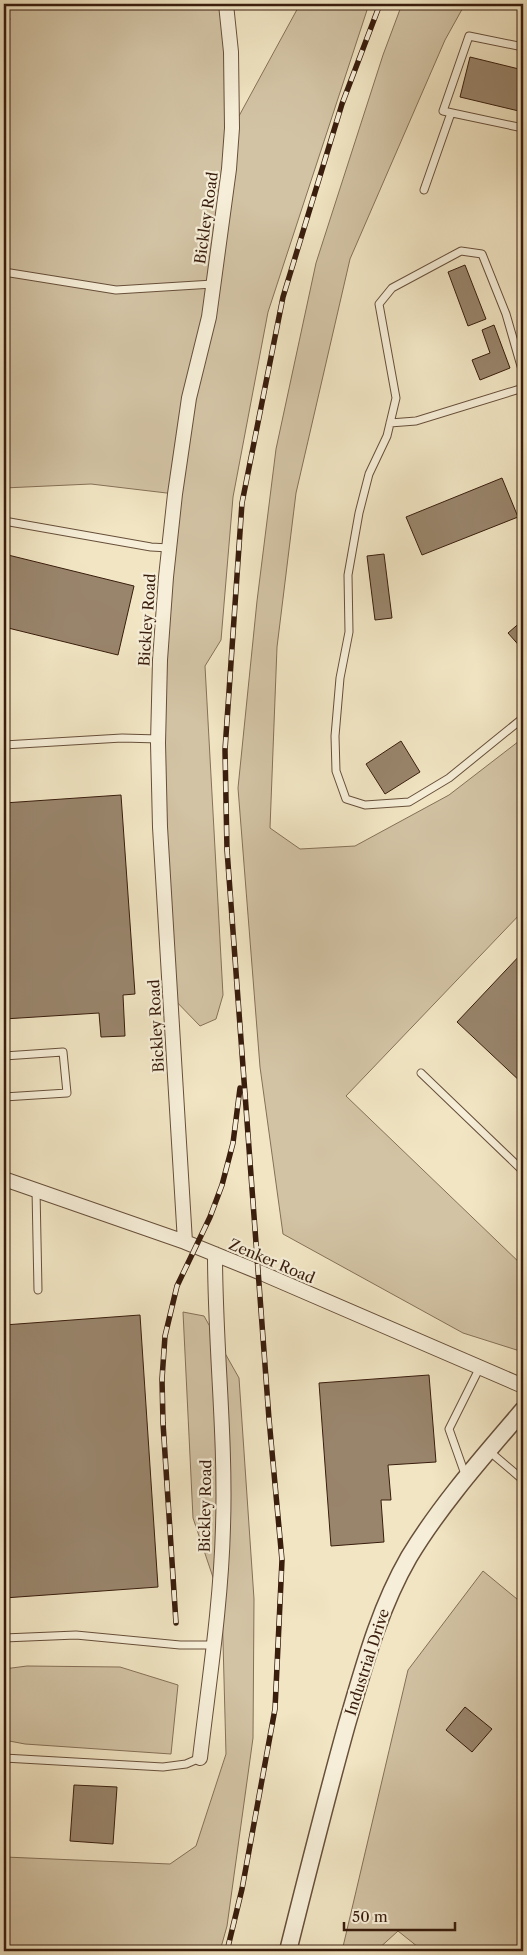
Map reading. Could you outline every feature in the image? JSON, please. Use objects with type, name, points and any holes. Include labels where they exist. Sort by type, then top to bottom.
[{"type":"street","name":"Bickley Road","points":[[185,1242],[160,827],[160,660],[175,494],[189,398],[209,317],[230,169],[232,128],[231,52],[226,4]]},
{"type":"street","name":"Zenker Road","points":[[4,1179],[185,1242],[523,1386]]},
{"type":"street","name":"Bickley Road","points":[[200,1758],[213,1646],[223,1528],[223,1440],[215,1316],[215,1254]]},
{"type":"street","name":"Industrial Drive","points":[[288,1951],[331,1781],[374,1633],[390,1595],[409,1558],[431,1522],[523,1410]]},
{"type":"lane","points":[[523,47],[469,36],[443,111],[523,128]]},
{"type":"lane","points":[[424,190],[451,113]]},
{"type":"lane","points":[[523,374],[506,314],[482,254],[461,251],[392,288],[379,304],[396,398],[387,436],[367,481],[348,574],[349,632],[340,678],[335,736],[336,771],[346,799],[365,805],[409,802],[449,778],[523,718]]},
{"type":"lane","points":[[4,272],[116,290],[213,284]]},
{"type":"lane","points":[[390,423],[416,421],[523,388]]},
{"type":"lane","points":[[4,521],[151,547],[169,548]]},
{"type":"lane","points":[[4,745],[122,738],[159,739]]},
{"type":"lane","points":[[4,1056],[63,1052],[67,1093],[4,1097]]},
{"type":"lane","points":[[421,1073],[523,1171]]},
{"type":"lane","points":[[36,1189],[38,1290]]},
{"type":"lane","points":[[466,1478],[449,1429],[480,1368]]},
{"type":"lane","points":[[489,1451],[523,1480]]},
{"type":"lane","points":[[4,1638],[76,1635],[180,1645],[213,1646]]},
{"type":"lane","points":[[4,1758],[163,1767],[186,1764],[200,1758]]},
{"type":"shaded area","points":[[7,4],[226,4],[233,127],[300,4],[369,4],[268,312],[233,497],[221,640],[205,666],[223,995],[216,1019],[200,1026],[170,995],[158,743],[175,494],[91,484],[4,488],[4,20],[10,20]]},
{"type":"shaded area","points":[[402,4],[465,4],[445,40],[350,259],[296,493],[277,647],[270,828],[300,849],[355,846],[449,795],[523,738],[523,911],[346,1096],[523,1266],[523,1352],[463,1333],[283,1234],[260,1067],[238,788],[257,601],[276,449],[316,263],[383,55]]},
{"type":"shaded area","points":[[183,1312],[204,1316],[239,1378],[254,1599],[253,1738],[227,1926],[220,1951],[4,1951],[5,1857],[170,1864],[196,1846],[226,1754],[222,1604],[193,1518]]},
{"type":"shaded area","points":[[483,1571],[523,1604],[523,1951],[423,1951],[398,1931],[376,1951],[342,1951],[408,1670]]},
{"type":"shaded area","points":[[27,1666],[120,1667],[178,1685],[171,1754],[25,1744],[4,1740],[4,1669]]},
{"type":"building","points":[[470,57],[523,70],[523,112],[460,97]]},
{"type":"building","points":[[465,265],[486,319],[468,326],[448,272]]},
{"type":"building","points":[[494,325],[510,368],[480,380],[472,360],[490,353],[482,330]]},
{"type":"building","points":[[502,478],[518,517],[422,555],[406,517]]},
{"type":"building","points":[[4,554],[134,586],[118,655],[4,627]]},
{"type":"building","points":[[384,554],[392,618],[375,620],[367,556]]},
{"type":"building","points":[[523,620],[523,650],[508,633]]},
{"type":"building","points":[[401,741],[420,772],[385,794],[366,764]]},
{"type":"building","points":[[121,795],[135,994],[123,995],[125,1036],[101,1037],[99,1013],[4,1019],[4,803]]},
{"type":"building","points":[[523,952],[523,1084],[457,1022]]},
{"type":"building","points":[[140,1315],[158,1587],[4,1598],[4,1325]]},
{"type":"building","points":[[429,1375],[436,1462],[388,1465],[391,1500],[381,1500],[384,1542],[331,1546],[319,1383]]},
{"type":"building","points":[[465,1707],[492,1729],[472,1752],[446,1730]]},
{"type":"building","points":[[74,1785],[117,1787],[113,1844],[70,1841]]},
{"type":"railway","points":[[227,1951],[242,1889],[275,1709],[282,1560],[269,1419],[227,850],[225,750],[242,503],[283,297],[342,104],[380,4]]},
{"type":"railway","points":[[176,1623],[163,1423],[162,1379],[165,1336],[177,1286],[210,1217],[222,1185],[233,1143],[240,1088]]}]
